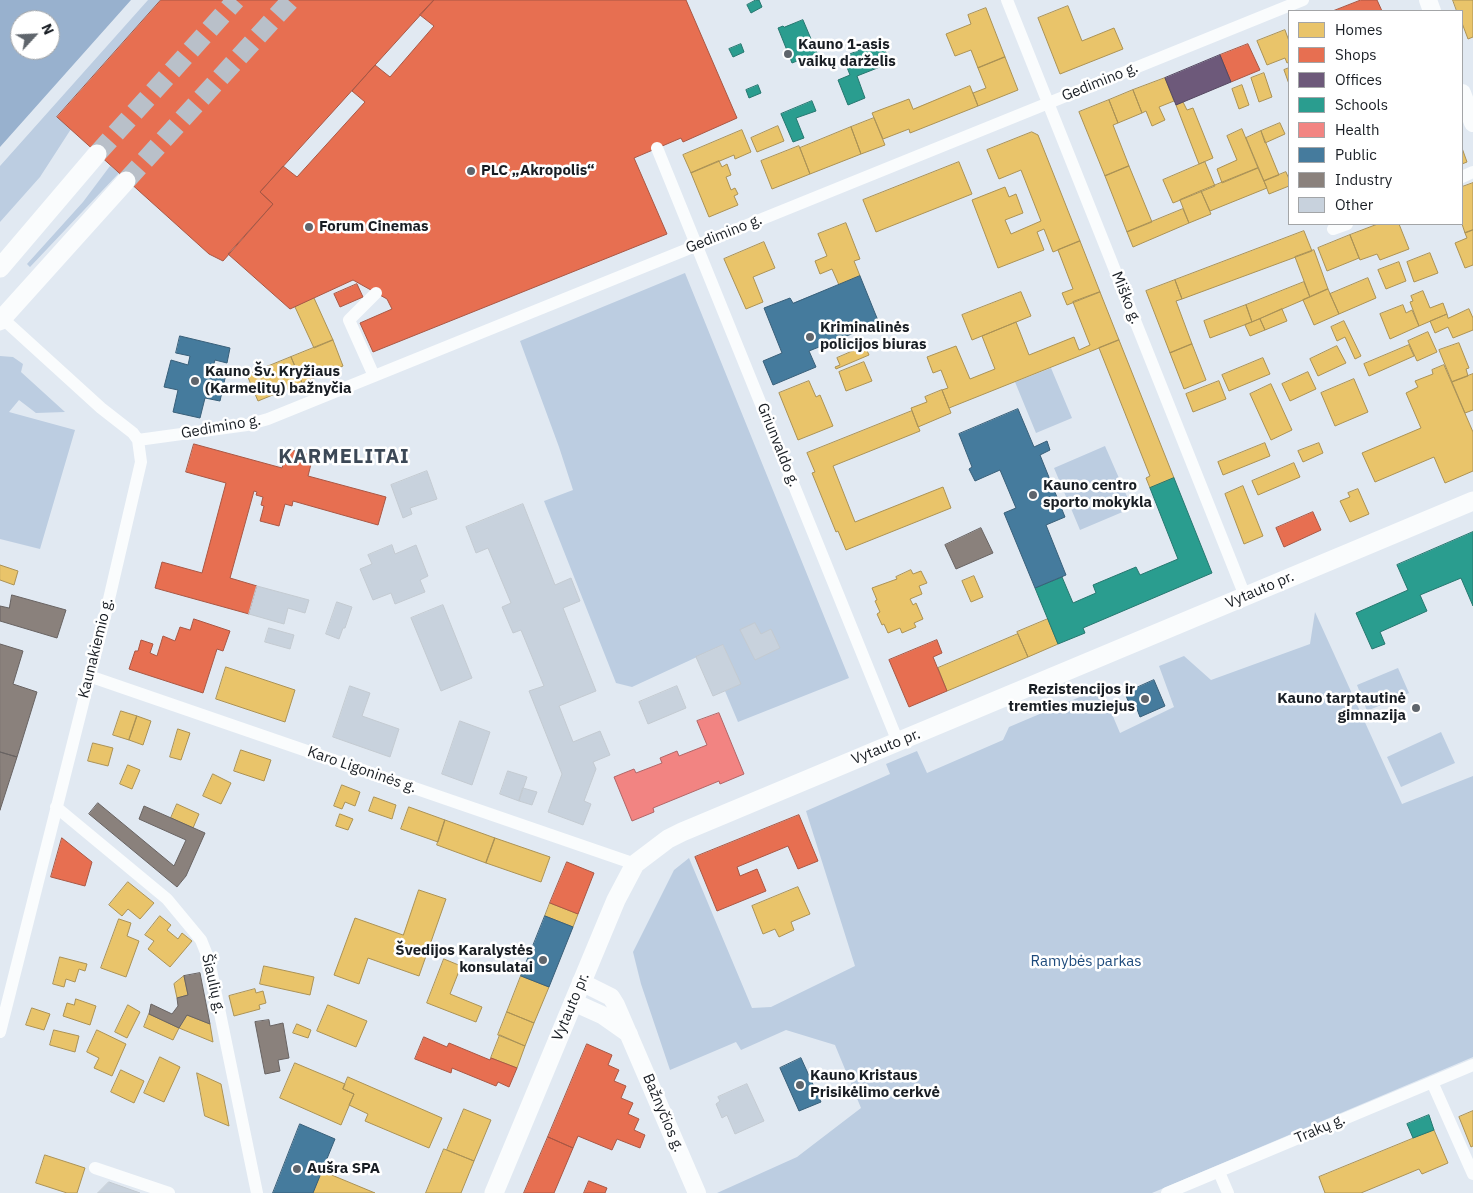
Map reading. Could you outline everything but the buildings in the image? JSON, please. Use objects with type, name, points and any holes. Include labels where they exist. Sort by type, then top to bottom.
[{"type":"main road","points":[[0,268],[97,154]]},
{"type":"main road","points":[[1,319],[126,180]]},
{"type":"main road","name":"Vytauto pr.","points":[[494,1193],[616,900],[636,864],[668,840],[682,832],[1473,501]]},
{"type":"street","name":"Miško g.","points":[[1006,0],[1245,596]]},
{"type":"street","name":"Gedimino g.","points":[[138,440],[248,425],[268,419],[1303,0]]},
{"type":"street","points":[[1463,96],[1473,123]]},
{"type":"street","name":"Griunvaldo g.","points":[[657,148],[898,742]]},
{"type":"street","points":[[1333,229],[1344,225]]},
{"type":"street","points":[[374,376],[349,320],[376,293]]},
{"type":"street","points":[[1,319],[101,408],[133,433],[138,440]]},
{"type":"street","name":"Kaunakiemio g.","points":[[0,1032],[141,462],[138,440]]},
{"type":"street","name":"Karo Ligoninės g.","points":[[89,676],[636,864]]},
{"type":"street","name":"Šiaulių g.","points":[[56,807],[167,900],[201,940],[209,960],[257,1193]]},
{"type":"street","name":"Bažnyčios g.","points":[[582,982],[611,997],[697,1193]]},
{"type":"street","points":[[573,1002],[602,1015],[628,1034]]},
{"type":"street","name":"Trakų g.","points":[[1167,1193],[1473,1065]]},
{"type":"street","points":[[1432,1082],[1473,1174]]},
{"type":"street","points":[[95,1168],[169,1193]]},
{"type":"street","points":[[1219,1172],[1228,1193]]},
{"type":"green space","points":[[148,0],[161,0],[57,116],[71,129],[40,177],[0,222],[0,166]]},
{"type":"green space","points":[[110,166],[119,173],[30,267],[27,264],[83,202]]},
{"type":"green space","points":[[685,273],[849,678],[738,722],[725,691],[740,684],[723,645],[632,687],[616,683],[544,501],[573,490],[520,341]]},
{"type":"green space","points":[[0,356],[13,357],[23,364],[21,372],[65,412],[36,413],[19,400],[9,412],[75,430],[40,549],[0,539]]},
{"type":"green space","points":[[1051,368],[1072,418],[1036,433],[1015,382]]},
{"type":"green space","points":[[1105,446],[1132,508],[1080,530],[1054,468]]},
{"type":"green space","name":"Ramybės parkas","points":[[1315,612],[1402,804],[1473,776],[1473,1057],[1152,1193],[717,1193],[797,1157],[861,1108],[835,1045],[786,1030],[741,1050],[736,1042],[670,1070],[641,984],[633,952],[674,870],[689,858],[752,1008],[771,1007],[855,966],[806,811],[890,774],[886,764],[917,751],[927,773],[1003,740],[1009,727],[1101,688],[1120,733],[1174,707],[1159,666],[1184,656],[1211,680],[1310,644]]},
{"type":"green space","points":[[1398,668],[1409,693],[1367,711],[1357,685]]},
{"type":"green space","points":[[1441,732],[1455,763],[1401,787],[1387,757]]},
{"type":"shaded area","points":[[0,0],[131,0],[0,147]]},
{"type":"tunnel","points":[[97,154],[236,0]]},
{"type":"tunnel","points":[[126,181],[291,0]]},
{"type":"place","name":"Kauno 1-asis vaikų darželis","points":[[788,54]]},
{"type":"place","name":"PLC „Akropolis“","points":[[471,171]]},
{"type":"place","name":"Forum Cinemas","points":[[309,227]]},
{"type":"place","name":"Kriminalinės policijos biuras","points":[[810,337]]},
{"type":"place","name":"Kauno Šv. Kryžiaus (Karmelitų) bažnyčia","points":[[195,381]]},
{"type":"place","name":"Kauno centro sporto mokykla","points":[[1033,495]]},
{"type":"place","name":"Rezistencijos ir tremties muziejus","points":[[1145,699]]},
{"type":"place","name":"Kauno tarptautinė gimnazija","points":[[1416,708]]},
{"type":"place","name":"Švedijos Karalystės konsulatai","points":[[543,960]]},
{"type":"place","name":"Kauno Kristaus Prisikėlimo cerkvė","points":[[800,1085]]},
{"type":"place","name":"Aušra SPA","points":[[297,1169]]},
{"type":"district","name":"KARMELITAI","points":[[344,457]]}]
